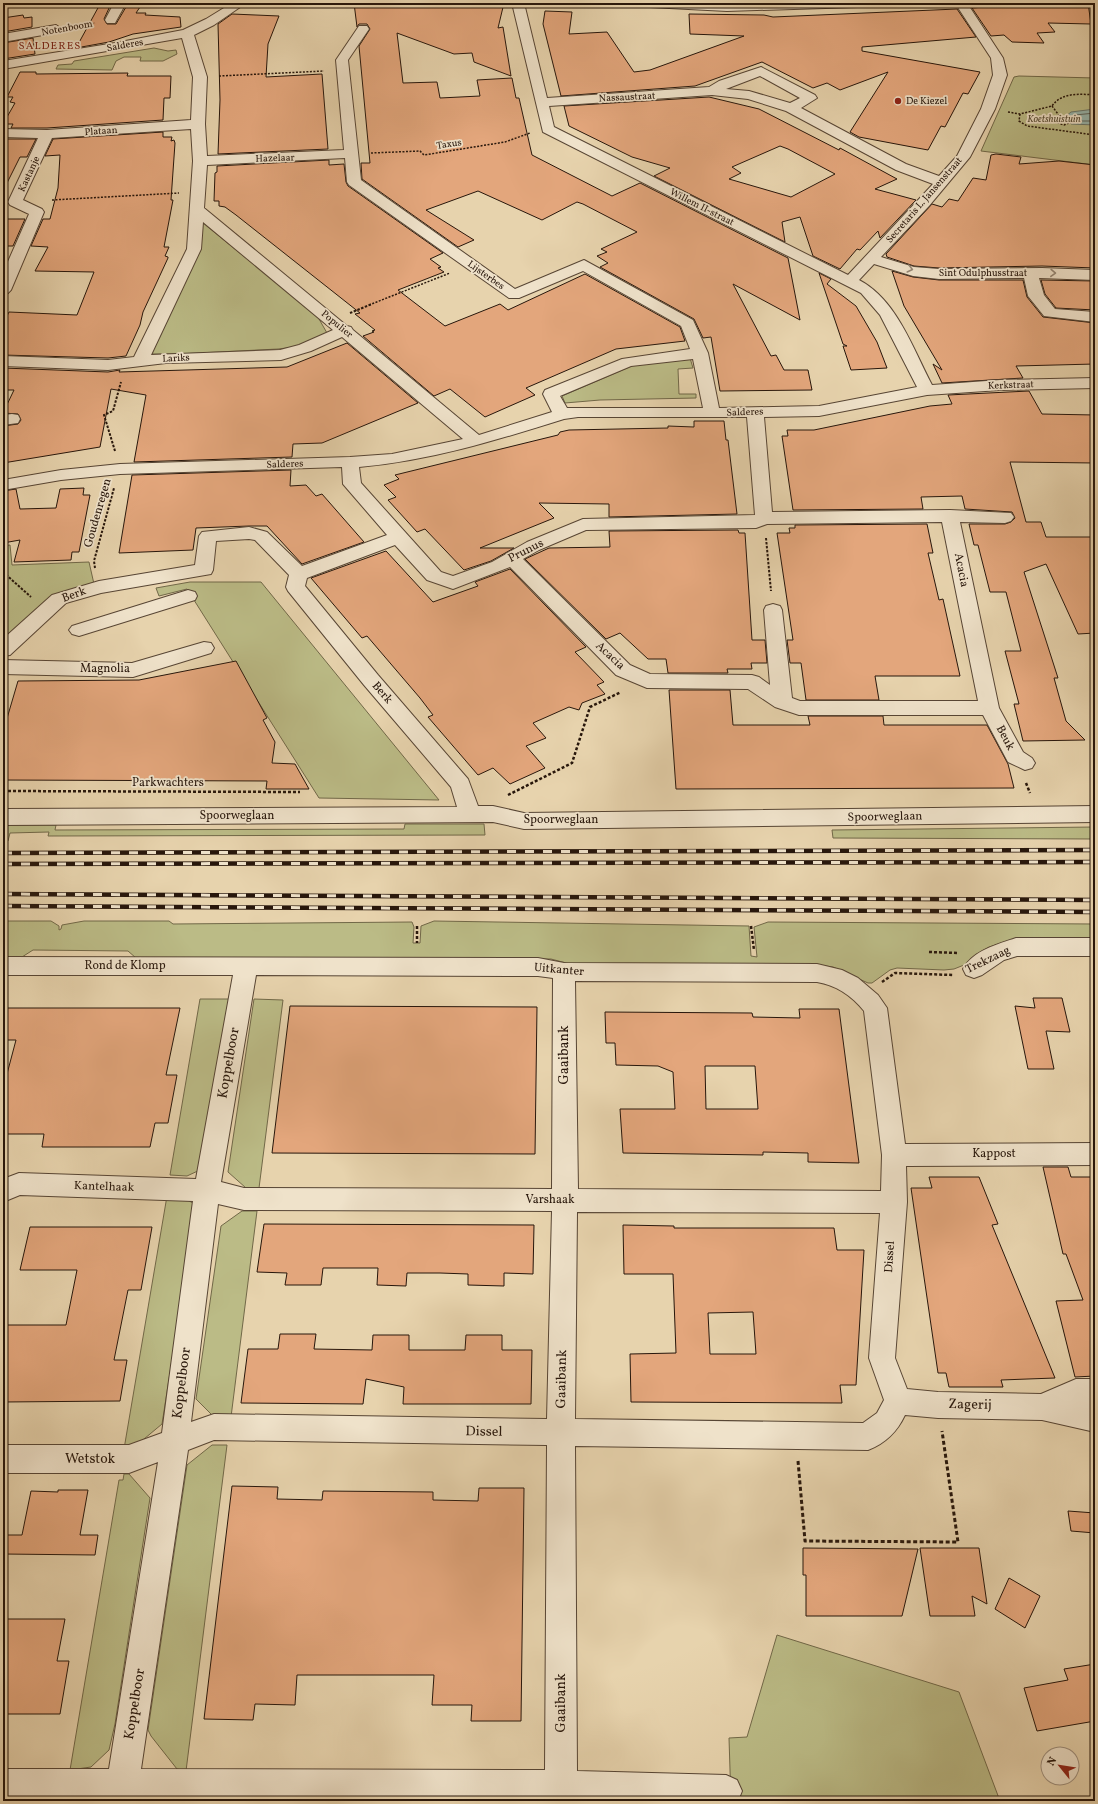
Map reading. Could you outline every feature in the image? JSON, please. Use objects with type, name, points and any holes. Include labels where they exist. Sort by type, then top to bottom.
[{"type":"street","points":[[111,20],[120,3]]},
{"type":"street","name":"Salderes","points":[[3,64],[115,47],[187,33],[210,22],[240,3]]},
{"type":"street","points":[[518,3],[547,126]]},
{"type":"street","points":[[650,3],[727,7],[857,3]]},
{"type":"street","name":"Secretaris L. Jansenstraat","points":[[850,281],[872,259],[963,157],[988,109],[1000,75],[997,58],[961,3]]},
{"type":"street","name":"Lijsterbes","points":[[363,29],[342,60],[354,182],[514,295],[584,265],[687,323],[700,353],[712,413]]},
{"type":"street","name":"Notenboom","points":[[3,38],[56,30]]},
{"type":"street","points":[[134,361],[194,249],[200,161],[198,124],[200,77],[187,33]]},
{"type":"street","name":"Nassaustraat","points":[[712,91],[724,84],[761,71],[810,98],[791,108]]},
{"type":"street","name":"Nassaustraat","points":[[542,102],[712,91],[749,95],[791,108],[901,167],[941,182]]},
{"type":"street","name":"Plataan","points":[[3,134],[47,134],[198,124]]},
{"type":"street","name":"Willem II-straat","points":[[547,126],[554,133],[866,290],[887,313],[927,390]]},
{"type":"street","name":"Kastanje","points":[[3,290],[37,212],[15,202],[47,134]]},
{"type":"street","name":"Hazelaar","points":[[200,161],[351,154]]},
{"type":"street","name":"Populier","points":[[197,209],[345,330],[476,441]]},
{"type":"street","name":"Sint Odulphusstraat","points":[[872,259],[913,271],[939,274],[1030,273],[1095,275]]},
{"type":"street","points":[[1030,273],[1036,296],[1050,313],[1095,316]]},
{"type":"street","name":"Lariks","points":[[3,361],[108,365],[166,358],[281,355],[305,348],[345,330]]},
{"type":"street","points":[[562,414],[551,394],[628,362],[700,353]]},
{"type":"street","name":"Kerkstraat","points":[[927,390],[1000,385],[1095,383]]},
{"type":"street","name":"Salderes","points":[[3,485],[61,475],[120,469],[350,462],[392,459],[476,441],[562,414],[578,412],[712,413],[819,411],[927,390]]},
{"type":"street","points":[[755,411],[764,518],[950,516],[1005,517]]},
{"type":"street","name":"Prunus","points":[[350,462],[352,484],[434,576],[453,583],[512,559],[533,546],[583,525],[612,523],[756,522],[764,518]]},
{"type":"street","name":"Acacia","points":[[512,559],[623,670],[647,681],[752,682],[782,702],[799,708],[989,708],[950,516]]},
{"type":"street","name":"Berk","points":[[3,650],[59,599],[99,586],[140,581],[204,570],[208,536],[249,533],[261,536],[299,574],[295,587],[371,680],[460,784],[470,814]]},
{"type":"street","points":[[299,574],[399,537]]},
{"type":"street","points":[[140,581],[151,608]]},
{"type":"street","points":[[79,630],[188,596]]},
{"type":"street","points":[[773,610],[782,702]]},
{"type":"street","name":"Magnolia","points":[[3,667],[133,670],[204,648]]},
{"type":"street","name":"Beuk","points":[[989,708],[1020,760]]},
{"type":"street","name":"Spoorweglaan","points":[[3,817],[493,814],[524,821],[1095,814]]},
{"type":"street","name":"Trekzaag","points":[[974,968],[996,954],[1016,947],[1095,947]]},
{"type":"street","name":"Rond de Klomp","points":[[3,966],[246,966]]},
{"type":"street","name":"Uitkanter","points":[[246,966],[538,967],[557,969],[564,972],[824,974],[841,979],[866,996]]},
{"type":"street","name":"Koppelboor","points":[[121,1793],[175,1443],[206,1190],[246,966]]},
{"type":"street","name":"Gaaibank","points":[[561,1794],[561,1433],[565,1200],[564,972]]},
{"type":"street","name":"Dissel","points":[[175,1443],[214,1427],[868,1437],[887,1422],[898,1401],[882,1358],[894,1202],[894,1155],[875,1008],[866,996]]},
{"type":"street","name":"Kappost","points":[[894,1155],[1095,1154]]},
{"type":"street","name":"Kantelhaak","points":[[3,1190],[20,1184],[206,1190]]},
{"type":"street","name":"Varshaak","points":[[206,1190],[244,1199],[894,1202]]},
{"type":"street","name":"Zagerij","points":[[1042,1407],[1076,1392],[1095,1392]]},
{"type":"street","name":"Zagerij","points":[[898,1401],[938,1405],[1042,1407],[1095,1419]]},
{"type":"street","name":"Wetstok","points":[[3,1459],[129,1459],[175,1443]]},
{"type":"street","points":[[3,1786],[121,1793],[561,1794],[668,1796],[726,1791]]},
{"type":"path","name":"Notenboom","points":[[56,30],[111,20]]},
{"type":"path","points":[[200,77],[342,70]]},
{"type":"path","points":[[988,109],[1020,114],[1052,106],[1057,99],[1076,94],[1095,95]]},
{"type":"path","points":[[1052,106],[1061,118],[1067,119],[1070,122],[1066,124],[1058,123],[1056,120],[1061,118]]},
{"type":"path","points":[[1020,114],[1020,121],[1027,126],[1095,135]]},
{"type":"path","name":"Taxus","points":[[351,154],[420,151],[424,155],[505,142],[547,126]]},
{"type":"path","points":[[15,202],[198,192]]},
{"type":"path","points":[[332,320],[471,264]]},
{"type":"path","points":[[120,469],[104,415],[114,411],[134,361]]},
{"type":"path","name":"Goudenregen","points":[[99,586],[94,561],[120,469]]},
{"type":"path","points":[[764,518],[773,610]]},
{"type":"path","points":[[3,572],[26,593],[48,609]]},
{"type":"path","points":[[470,814],[572,763],[590,707],[647,681]]},
{"type":"path","points":[[1020,760],[1040,815]]},
{"type":"path","name":"Parkwachters","points":[[3,791],[306,792],[319,815]]},
{"type":"path","points":[[417,926],[417,943]]},
{"type":"path","points":[[752,926],[754,957]]},
{"type":"path","name":"Trekzaag","points":[[866,996],[895,974],[954,975],[974,968]]},
{"type":"path","points":[[796,1436],[805,1541],[958,1542],[938,1405]]},
{"type":"green space","points":[[154,48],[168,51],[176,50],[177,54],[163,61],[140,61],[141,57],[124,57],[116,61],[112,70],[56,69],[58,65],[72,64],[74,61]]},
{"type":"green space","name":"Koetshuistuin","points":[[1014,77],[1095,78],[1095,165],[981,151]]},
{"type":"green space","points":[[198,219],[309,309],[319,319],[327,333],[295,347],[278,349],[148,354]]},
{"type":"green space","points":[[690,358],[693,368],[678,369],[679,394],[696,394],[696,398],[600,400],[565,403],[562,396],[634,365]]},
{"type":"green space","points":[[10,545],[12,565],[89,562],[94,584],[42,607],[3,639],[3,546]]},
{"type":"green space","points":[[190,582],[261,582],[439,800],[319,798],[187,589],[159,596],[156,588]]},
{"type":"green space","points":[[405,824],[484,824],[485,835],[48,836],[49,832],[10,833],[8,841],[3,841],[3,825],[56,825],[55,830],[404,829]]},
{"type":"green space","points":[[1095,827],[1095,839],[833,838],[832,830]]},
{"type":"green space","points":[[3,921],[51,921],[59,926],[59,930],[61,929],[62,925],[84,921],[169,921],[173,924],[412,922],[414,927],[413,943],[420,943],[421,926],[434,921],[749,926],[751,956],[757,957],[754,927],[768,922],[1095,924],[1095,939],[1011,940],[989,947],[975,955],[964,965],[954,969],[897,968],[890,970],[872,983],[868,983],[833,967],[817,965],[570,964],[551,959],[136,958],[128,951],[33,950],[22,957],[3,957]]},
{"type":"green space","points":[[200,999],[229,999],[202,1169],[187,1176],[170,1175]]},
{"type":"green space","points":[[254,999],[283,1000],[259,1188],[246,1188],[228,1172]]},
{"type":"green space","points":[[167,1196],[181,1196],[196,1205],[162,1424],[132,1449],[124,1449]]},
{"type":"green space","points":[[242,1211],[257,1211],[231,1417],[215,1418],[196,1399],[221,1226]]},
{"type":"green space","points":[[212,1445],[227,1445],[186,1771],[177,1769],[148,1730],[187,1465]]},
{"type":"green space","points":[[124,1474],[129,1474],[150,1498],[115,1724],[109,1750],[91,1767],[70,1770],[119,1480],[123,1480]]},
{"type":"green space","points":[[777,1635],[959,1692],[1000,1801],[731,1801],[729,1738],[747,1737]]},
{"type":"water","points":[[1095,109],[1095,125],[1071,124],[1069,119],[1065,117],[1071,112]]},
{"type":"building","points":[[354,3],[504,3],[498,28],[503,27],[511,76],[474,62],[472,53],[454,54],[397,33],[403,83],[437,82],[440,98],[480,96],[477,80],[512,78],[516,98],[519,98],[532,155],[612,196],[640,183],[788,258],[800,320],[733,284],[771,356],[776,355],[784,370],[808,370],[812,390],[720,391],[711,337],[703,338],[694,319],[600,267],[608,263],[597,256],[607,252],[601,249],[637,232],[583,204],[577,202],[542,220],[478,191],[426,210],[474,240],[458,247],[362,179],[361,163],[370,163],[359,46],[370,29],[367,24],[359,24],[357,27]]},
{"type":"building","points":[[997,3],[1088,3],[1091,24],[1048,23],[1055,32],[1037,33],[1044,43],[1012,42],[1004,35],[991,36],[972,8],[984,7],[983,5]]},
{"type":"building","points":[[99,6],[110,6],[104,19],[107,24],[116,24],[126,7],[140,7],[136,13],[180,17],[181,27],[133,34],[109,42],[76,48]]},
{"type":"building","points":[[957,9],[976,37],[862,47],[862,51],[980,72],[968,94],[963,93],[945,127],[941,126],[928,150],[859,137],[850,132],[888,72],[840,90],[827,83],[813,88],[762,62],[695,86],[561,96],[543,24],[545,11],[572,12],[569,34],[607,32],[634,72],[650,70],[744,36],[690,34],[689,14],[764,15],[773,17]]},
{"type":"building","points":[[232,14],[279,16],[268,44],[266,77],[322,74],[328,149],[218,154],[220,100],[218,24]]},
{"type":"building","points":[[23,15],[24,18],[32,17],[32,27],[3,32],[3,18]]},
{"type":"building","points":[[33,38],[35,54],[3,59],[3,43]]},
{"type":"building","points":[[20,72],[36,72],[36,74],[128,73],[127,76],[171,76],[170,98],[164,98],[163,120],[47,128],[11,128],[13,124],[3,124],[15,103],[10,102],[13,97],[7,97]]},
{"type":"building","points":[[709,97],[759,109],[839,150],[840,148],[897,179],[875,189],[916,200],[880,238],[878,231],[860,250],[857,249],[840,269],[813,256],[800,217],[782,222],[785,242],[654,176],[670,168],[632,157],[569,126],[564,106]],"holes":[[[780,146],[835,174],[791,197],[729,179],[741,173],[732,167]]]},
{"type":"building","points":[[163,132],[163,137],[172,137],[171,141],[174,140],[175,143],[171,200],[173,200],[164,247],[169,247],[165,256],[168,258],[143,312],[140,325],[126,356],[108,358],[3,355],[3,324],[9,312],[77,315],[94,272],[35,271],[48,247],[31,246],[43,219],[50,219],[58,188],[60,155],[45,156],[53,139]]},
{"type":"building","points":[[6,139],[36,139],[27,157],[20,157],[3,191],[3,144]]},
{"type":"building","points":[[996,154],[1021,157],[1019,164],[1059,161],[1095,165],[1095,268],[1042,266],[939,268],[914,266],[887,257],[886,254],[932,204],[942,207],[949,199],[958,201],[973,178],[986,180],[991,155]]},
{"type":"building","points":[[329,160],[329,165],[344,164],[346,182],[348,186],[443,253],[430,259],[441,267],[438,268],[444,272],[398,290],[445,326],[500,304],[508,310],[585,274],[680,327],[685,341],[616,349],[526,388],[535,395],[485,417],[450,389],[434,396],[363,336],[374,332],[372,331],[375,330],[355,314],[360,313],[236,215],[225,207],[219,206],[219,201],[214,201],[215,173],[217,172],[217,166]]},
{"type":"building","points":[[3,219],[25,219],[13,246],[3,246]]},
{"type":"building","points":[[892,271],[913,277],[939,280],[1023,280],[1027,297],[1043,317],[1095,323],[1095,364],[1016,366],[1023,378],[942,383],[933,364],[942,370],[904,306]]},
{"type":"building","points":[[819,273],[831,279],[827,284],[856,306],[877,342],[887,368],[851,370],[843,346],[847,346],[843,344]]},
{"type":"building","points":[[1041,280],[1095,281],[1095,310],[1056,308],[1045,294]]},
{"type":"building","points":[[347,343],[418,403],[322,443],[293,444],[292,457],[134,462],[146,395],[111,389],[100,447],[3,463],[3,426],[18,424],[21,420],[18,414],[3,413],[14,390],[3,390],[3,368],[108,372],[120,370],[119,372],[287,367]]},
{"type":"building","points":[[1029,391],[1042,414],[1095,415],[1095,463],[1010,462],[1026,522],[1041,522],[1046,537],[1095,537],[1095,633],[1078,634],[1046,564],[1024,572],[1058,678],[1054,678],[1066,721],[1085,740],[1023,741],[1014,704],[1019,704],[1005,651],[1021,651],[1006,592],[990,592],[978,545],[974,545],[969,524],[1005,524],[1011,522],[1015,518],[1012,512],[965,509],[962,496],[921,497],[923,509],[793,510],[782,436],[788,436],[787,430],[814,430],[930,406],[952,404],[948,395]]},
{"type":"building","points":[[694,421],[724,421],[726,440],[728,440],[737,514],[609,517],[609,504],[539,503],[554,518],[480,548],[514,548],[491,561],[464,570],[425,529],[417,532],[388,500],[396,497],[384,485],[399,479],[395,475],[558,435],[560,432],[569,430],[668,428],[668,426],[694,427]]},
{"type":"building","points":[[291,470],[290,486],[306,485],[316,496],[322,494],[364,542],[302,564],[267,526],[196,528],[193,550],[119,553],[132,475]]},
{"type":"building","points":[[84,488],[83,495],[90,495],[79,552],[72,552],[71,560],[14,562],[20,540],[3,543],[3,491],[16,489],[20,509],[56,508],[60,489]]},
{"type":"building","points":[[927,524],[933,553],[928,553],[939,600],[943,599],[960,676],[875,676],[879,700],[806,700],[801,663],[790,663],[787,640],[793,640],[777,533],[790,533],[789,528],[795,528],[795,525]]},
{"type":"building","points":[[738,530],[739,533],[745,533],[752,640],[765,640],[767,663],[751,663],[752,669],[727,669],[728,673],[668,673],[666,659],[648,659],[620,633],[606,639],[525,559],[549,548],[610,547],[609,531]]},
{"type":"building","points":[[386,551],[433,602],[478,586],[475,582],[510,569],[586,647],[575,652],[604,682],[597,685],[605,694],[582,703],[579,710],[569,707],[533,723],[546,738],[526,746],[545,768],[510,784],[493,768],[478,775],[428,717],[433,715],[420,698],[367,636],[362,638],[311,578]]},
{"type":"building","points":[[236,661],[267,718],[263,720],[275,742],[272,763],[295,764],[309,789],[266,789],[267,781],[3,780],[3,732],[18,681],[139,680]]},
{"type":"building","points":[[669,690],[730,690],[733,725],[810,725],[808,716],[883,716],[884,725],[987,725],[1008,764],[1014,788],[676,789]]},
{"type":"building","points":[[1033,998],[1062,998],[1070,1032],[1046,1031],[1054,1069],[1028,1069],[1015,1006],[1035,1008]]},
{"type":"building","points":[[290,1006],[537,1007],[535,1154],[272,1153]]},
{"type":"building","points":[[3,1008],[180,1008],[166,1075],[177,1075],[168,1123],[155,1123],[150,1147],[42,1147],[44,1134],[3,1134],[3,1089],[16,1040],[3,1040]]},
{"type":"building","points":[[799,1009],[839,1009],[859,1163],[808,1162],[808,1153],[763,1152],[763,1155],[623,1153],[620,1109],[675,1109],[673,1072],[658,1066],[616,1065],[615,1043],[606,1043],[605,1012],[752,1013],[753,1017],[800,1018]],"holes":[[[705,1066],[755,1066],[758,1109],[706,1109]]]},
{"type":"building","points":[[1043,1167],[1068,1167],[1071,1177],[1095,1177],[1095,1376],[1075,1377],[1056,1301],[1083,1300],[1066,1254],[1063,1254]]},
{"type":"building","points":[[929,1177],[979,1177],[998,1224],[992,1225],[1055,1378],[1001,1380],[1003,1387],[949,1387],[946,1373],[938,1373],[911,1188],[932,1188]]},
{"type":"building","points":[[264,1224],[534,1225],[533,1274],[504,1273],[504,1286],[468,1285],[468,1274],[407,1273],[406,1286],[377,1285],[378,1268],[323,1268],[321,1285],[285,1285],[287,1273],[257,1272]]},
{"type":"building","points":[[623,1225],[674,1226],[674,1228],[834,1228],[837,1250],[864,1250],[856,1385],[840,1385],[842,1403],[631,1402],[630,1354],[676,1353],[673,1274],[624,1274]],"holes":[[[753,1312],[756,1354],[710,1354],[708,1313]]]},
{"type":"building","points":[[30,1227],[152,1227],[141,1290],[128,1290],[114,1360],[127,1360],[120,1401],[3,1402],[3,1325],[66,1325],[77,1270],[20,1270]]},
{"type":"building","points":[[280,1334],[316,1334],[314,1349],[372,1350],[373,1335],[409,1335],[409,1350],[465,1350],[466,1335],[502,1335],[502,1350],[532,1350],[531,1404],[403,1404],[404,1387],[366,1379],[363,1404],[241,1403],[248,1349],[278,1349]]},
{"type":"building","points":[[232,1486],[278,1487],[277,1499],[322,1500],[323,1491],[433,1492],[433,1500],[478,1501],[479,1488],[524,1488],[521,1721],[471,1721],[472,1705],[432,1705],[434,1675],[297,1675],[295,1705],[255,1704],[253,1720],[204,1719]]},
{"type":"building","points":[[58,1490],[88,1490],[80,1535],[98,1535],[95,1555],[3,1554],[3,1535],[22,1535],[31,1491],[58,1492]]},
{"type":"building","points":[[1068,1511],[1095,1513],[1095,1533],[1071,1531]]},
{"type":"building","points":[[803,1548],[918,1549],[902,1616],[806,1616],[806,1575],[803,1575]]},
{"type":"building","points":[[920,1548],[979,1548],[987,1604],[972,1596],[975,1616],[930,1616]]},
{"type":"building","points":[[1009,1578],[1040,1596],[1025,1628],[995,1609]]},
{"type":"building","points":[[3,1619],[65,1619],[57,1661],[69,1661],[60,1714],[3,1714]]},
{"type":"building","points":[[1095,1664],[1095,1721],[1037,1731],[1024,1688],[1068,1680],[1064,1669]]},
{"type":"railway","points":[[3,853],[1095,850]]},
{"type":"railway","points":[[3,864],[1095,862]]},
{"type":"railway","points":[[3,894],[1095,900]]},
{"type":"railway","points":[[3,906],[1095,912]]},
{"type":"place","name":"De Kiezel","points":[[898,101]]},
{"type":"district","name":"SALDERES","points":[[50,46]]}]
